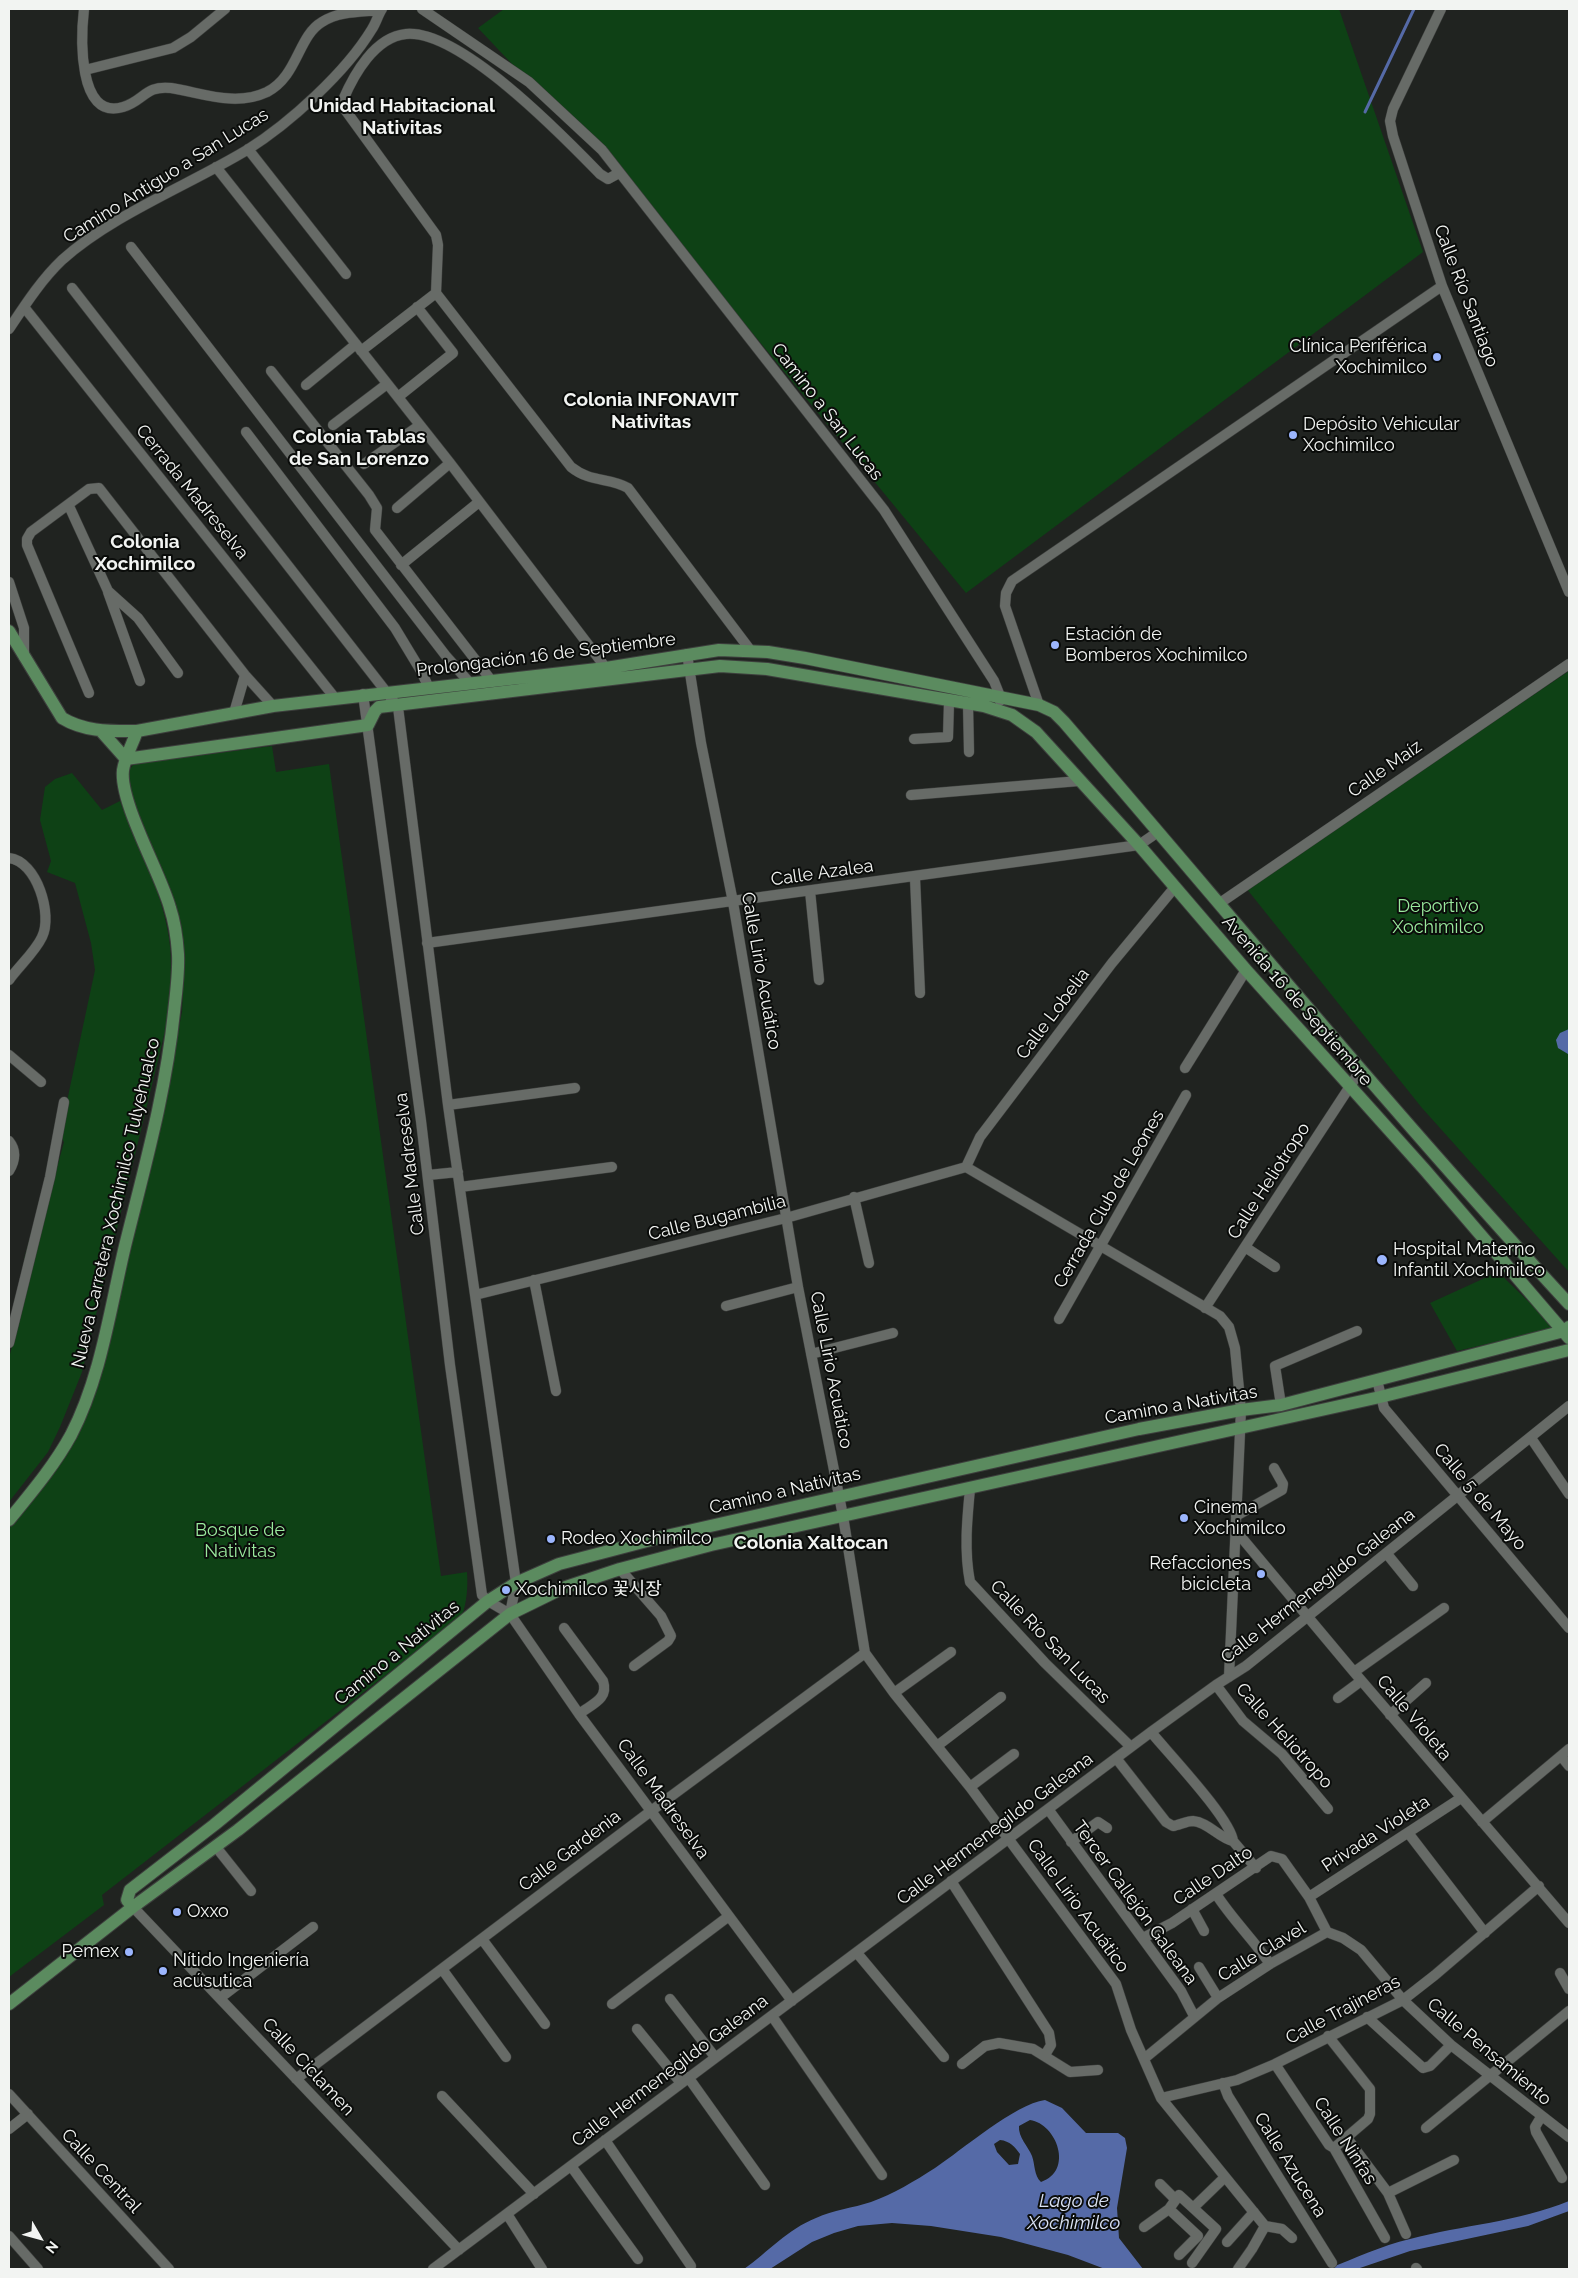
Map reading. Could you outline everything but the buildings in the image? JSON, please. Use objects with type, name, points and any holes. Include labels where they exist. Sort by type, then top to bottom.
[{"type":"main road","name":"Prolongación 16 de Septiembre","points":[[9,631],[62,718],[76,725],[102,732],[137,731],[273,706],[363,694],[387,693],[469,682],[606,668],[718,650],[751,651],[838,664],[994,695]]},
{"type":"main road","name":"Prolongación 16 de Septiembre","points":[[368,725],[374,711],[379,707],[690,669],[750,666],[949,702],[984,706]]},
{"type":"main road","name":"Avenida 16 de Septiembre","points":[[994,695],[1039,704],[1054,712],[1064,722],[1220,902],[1360,1071],[1569,1304]]},
{"type":"main road","name":"Avenida 16 de Septiembre","points":[[984,706],[1024,722],[1036,732],[1139,845],[1349,1088],[1567,1332]]},
{"type":"main road","points":[[126,759],[368,725]]},
{"type":"main road","points":[[126,759],[137,731]]},
{"type":"main road","points":[[102,732],[126,759]]},
{"type":"main road","name":"Nueva Carretera Xochimilco Tulyehualco","points":[[9,1520],[59,1455],[71,1434],[94,1379],[159,1110],[172,1043],[178,981],[175,929],[170,908],[132,813],[124,786],[123,771],[126,759]]},
{"type":"main road","points":[[1424,1170],[1438,1159]]},
{"type":"main road","points":[[1471,1223],[1485,1212]]},
{"type":"main road","name":"Camino a Nativitas","points":[[133,1906],[127,1900],[130,1890],[214,1825],[488,1601],[516,1583],[559,1564],[666,1536],[1139,1429],[1241,1410],[1281,1405],[1567,1332]]},
{"type":"main road","name":"Camino a Nativitas","points":[[9,2004],[133,1906],[216,1847],[510,1614],[563,1588],[620,1569],[711,1545],[1380,1397],[1569,1350]]},
{"type":"main road","points":[[1448,1363],[1452,1380]]},
{"type":"street","points":[[84,9],[81,49],[92,96],[95,102],[114,109],[132,103],[154,88],[182,90],[228,100],[256,97],[269,91],[289,74],[315,26],[339,14],[381,9]]},
{"type":"street","points":[[85,70],[173,48],[191,37],[225,9]]},
{"type":"street","name":"Camino Antiguo a San Lucas","points":[[9,329],[50,273],[77,248],[109,226],[248,149],[290,117],[339,71],[372,28],[381,9]]},
{"type":"street","name":"Camino a San Lucas","points":[[422,9],[529,82],[602,150],[884,510],[994,681],[994,695]]},
{"type":"street","name":"Calle Río Santiago","points":[[1441,9],[1393,109],[1390,121],[1393,136],[1442,286],[1569,592]]},
{"type":"street","points":[[619,173],[608,179],[600,174],[507,85],[460,52],[430,37],[406,34],[378,47],[360,68],[346,91],[343,104],[346,111],[436,235],[438,245],[436,293],[571,467],[580,475],[628,488],[751,651]]},
{"type":"street","points":[[248,149],[346,274]]},
{"type":"street","points":[[216,167],[450,463],[606,668]]},
{"type":"street","points":[[131,246],[446,656],[469,682]]},
{"type":"street","points":[[1039,704],[1006,606],[1006,593],[1012,580],[1442,286]]},
{"type":"street","points":[[72,288],[398,706],[448,1105],[516,1583],[510,1614]]},
{"type":"street","points":[[306,385],[436,293]]},
{"type":"street","name":"Cerrada Madreselva","points":[[24,307],[335,698]]},
{"type":"street","points":[[398,397],[453,354],[417,307]]},
{"type":"street","points":[[271,371],[369,495],[377,508],[375,530],[491,680]]},
{"type":"street","points":[[333,424],[387,384]]},
{"type":"street","points":[[364,464],[420,425]]},
{"type":"street","points":[[246,432],[395,628],[429,688]]},
{"type":"street","points":[[397,508],[450,463]]},
{"type":"street","points":[[90,693],[27,545],[27,539],[31,532],[89,489],[99,488],[245,675],[273,706]]},
{"type":"street","points":[[401,565],[479,502]]},
{"type":"street","points":[[68,506],[108,591],[140,681]]},
{"type":"street","points":[[9,582],[24,628],[24,657]]},
{"type":"street","points":[[108,591],[138,618],[178,673]]},
{"type":"street","name":"Calle Lirio Acuático","points":[[688,654],[701,743],[733,902],[798,1287],[843,1516],[866,1653],[894,1693],[970,1787],[1116,1984],[1131,2030],[1145,2058],[1161,2098],[1224,2178],[1265,2226]]},
{"type":"street","name":"Calle Maíz","points":[[1220,902],[1569,664]]},
{"type":"street","points":[[234,713],[245,675]]},
{"type":"street","name":"Calle Madreselva","points":[[363,694],[428,1175],[450,1365],[482,1595],[488,1601],[510,1614],[579,1714],[792,2001]]},
{"type":"street","points":[[994,695],[998,710]]},
{"type":"street","points":[[914,740],[948,738],[949,702]]},
{"type":"street","points":[[968,704],[969,752]]},
{"type":"street","points":[[911,795],[1079,780]]},
{"type":"street","name":"Calle Azalea","points":[[427,943],[915,878],[1139,845],[1158,832]]},
{"type":"street","points":[[9,858],[22,863],[33,873],[47,915],[42,938],[9,980]]},
{"type":"street","points":[[915,878],[920,993]]},
{"type":"street","name":"Calle Lobelia","points":[[966,1167],[980,1137],[1112,963],[1175,887]]},
{"type":"street","points":[[810,891],[819,980]]},
{"type":"street","points":[[1185,1068],[1246,970]]},
{"type":"street","points":[[9,1055],[41,1082]]},
{"type":"street","name":"Calle Heliotropo","points":[[1205,1308],[1360,1071]]},
{"type":"street","points":[[448,1105],[575,1088]]},
{"type":"street","name":"Cerrada Club de Leones","points":[[1059,1318],[1102,1246],[1186,1095]]},
{"type":"street","points":[[9,1343],[50,1177],[64,1102]]},
{"type":"street","points":[[9,1141],[14,1151],[12,1167]]},
{"type":"street","points":[[460,1187],[612,1167]]},
{"type":"street","name":"Calle Bugambilia","points":[[475,1294],[786,1218],[854,1197],[966,1167]]},
{"type":"street","name":"Calle Heliotropo","points":[[966,1167],[1220,1316],[1229,1327],[1235,1348],[1241,1410],[1229,1677]]},
{"type":"street","points":[[428,1175],[458,1172]]},
{"type":"street","points":[[854,1197],[869,1263]]},
{"type":"street","points":[[1245,1247],[1275,1267]]},
{"type":"street","points":[[534,1280],[556,1391]]},
{"type":"street","points":[[726,1306],[798,1287]]},
{"type":"street","points":[[1281,1405],[1275,1366],[1357,1331]]},
{"type":"street","points":[[811,1354],[894,1333]]},
{"type":"street","name":"Calle 5 de Mayo","points":[[1377,1380],[1384,1408],[1569,1628]]},
{"type":"street","name":"Calle Hermenegildo Galeana","points":[[433,2269],[1151,1732],[1216,1685],[1246,1666],[1459,1497],[1569,1406]]},
{"type":"street","points":[[1531,1438],[1569,1494]]},
{"type":"street","points":[[1236,1516],[1282,1490],[1283,1484],[1274,1468]]},
{"type":"street","name":"Calle Río San Lucas","points":[[970,1489],[967,1526],[967,1565],[970,1582],[1038,1656],[1131,1747]]},
{"type":"street","name":"Calle Violeta","points":[[1236,1531],[1361,1681],[1569,1923]]},
{"type":"street","points":[[1387,1554],[1413,1586]]},
{"type":"street","points":[[620,1569],[661,1616],[671,1636],[668,1641],[634,1666]]},
{"type":"street","points":[[1354,1672],[1444,1608]]},
{"type":"street","points":[[564,1628],[603,1680],[606,1688],[602,1697],[579,1714]]},
{"type":"street","points":[[894,1693],[952,1652]]},
{"type":"street","name":"Calle Gardenia","points":[[296,2079],[651,1810],[866,1653]]},
{"type":"street","points":[[1338,1698],[1361,1681]]},
{"type":"street","points":[[1390,1715],[1426,1683]]},
{"type":"street","name":"Calle Heliotropo","points":[[1216,1685],[1243,1721],[1282,1754],[1328,1809]]},
{"type":"street","points":[[938,1746],[1001,1697]]},
{"type":"street","points":[[1151,1732],[1226,1825],[1232,1834],[1233,1841],[1256,1868]]},
{"type":"street","points":[[1482,1822],[1569,1748]]},
{"type":"street","points":[[970,1787],[1014,1754]]},
{"type":"street","points":[[1561,1756],[1569,1766]]},
{"type":"street","points":[[1116,1758],[1166,1822],[1173,1826],[1194,1821],[1203,1824],[1226,1840],[1233,1841]]},
{"type":"street","name":"Privada Violeta","points":[[1309,1897],[1409,1834],[1461,1798]]},
{"type":"street","name":"Tercer Callejón Galeana","points":[[1048,1810],[1181,1991],[1194,2016]]},
{"type":"street","points":[[1071,1842],[1098,1822],[1107,1828]]},
{"type":"street","points":[[1409,1834],[1485,1933]]},
{"type":"street","points":[[216,1847],[251,1891]]},
{"type":"street","name":"Calle Dalto","points":[[1143,1938],[1216,1894],[1271,1856],[1282,1859],[1309,1897]]},
{"type":"street","points":[[951,1881],[1049,2033],[1051,2045],[1045,2055]]},
{"type":"street","name":"Calle Trajineras","points":[[1161,2098],[1237,2080],[1275,2064],[1403,2000],[1485,1933],[1538,1886]]},
{"type":"street","points":[[1216,1894],[1227,1911],[1254,1940],[1270,1964]]},
{"type":"street","points":[[1309,1897],[1327,1932]]},
{"type":"street","name":"Calle Ciclamen","points":[[133,1906],[459,2250]]},
{"type":"street","points":[[1192,1909],[1204,1932]]},
{"type":"street","points":[[612,2004],[729,1916]]},
{"type":"street","points":[[220,1998],[313,1927]]},
{"type":"street","name":"Calle Clavel","points":[[1145,2058],[1218,1998],[1270,1964],[1327,1932]]},
{"type":"street","name":"Calle Pensamiento","points":[[1327,1932],[1343,1938],[1361,1950],[1403,2000],[1451,2045],[1569,2137]]},
{"type":"street","points":[[482,1939],[545,2024]]},
{"type":"street","points":[[857,1953],[944,2057]]},
{"type":"street","points":[[1199,1967],[1218,1998]]},
{"type":"street","points":[[442,1970],[506,2057]]},
{"type":"street","points":[[1560,1973],[1569,1989]]},
{"type":"street","points":[[670,1999],[715,2057]]},
{"type":"street","points":[[1426,2128],[1489,2075],[1569,2013]]},
{"type":"street","points":[[772,2016],[882,2175]]},
{"type":"street","points":[[1367,2017],[1423,2068],[1430,2066],[1451,2045]]},
{"type":"street","points":[[637,2029],[684,2080],[765,2185]]},
{"type":"street","points":[[1328,2036],[1370,2089],[1370,2114],[1347,2138],[1334,2148]]},
{"type":"street","points":[[962,2064],[986,2046],[999,2043],[1033,2049],[1070,2072],[1098,2070]]},
{"type":"street","name":"Calle Ninfas","points":[[1275,2064],[1329,2145],[1334,2148],[1385,2238]]},
{"type":"street","name":"Calle Azucena","points":[[1223,2083],[1228,2096],[1332,2263]]},
{"type":"street","name":"Calle Central","points":[[9,2094],[169,2269]]},
{"type":"street","points":[[442,2096],[534,2194]]},
{"type":"street","points":[[9,2130],[28,2114]]},
{"type":"street","points":[[1541,2117],[1535,2127],[1536,2132],[1562,2178]]},
{"type":"street","points":[[1347,2138],[1388,2193],[1406,2234]]},
{"type":"street","points":[[605,2140],[691,2266]]},
{"type":"street","points":[[1388,2193],[1454,2160]]},
{"type":"street","points":[[571,2166],[638,2259]]},
{"type":"street","points":[[1193,2208],[1224,2178]]},
{"type":"street","points":[[1160,2184],[1175,2199]]},
{"type":"street","points":[[1144,2227],[1169,2209],[1179,2195],[1216,2230],[1192,2263]]},
{"type":"street","points":[[1169,2209],[1198,2236],[1179,2255]]},
{"type":"street","points":[[1227,2242],[1254,2212]]},
{"type":"street","points":[[507,2214],[542,2269]]},
{"type":"street","points":[[1238,2269],[1265,2226],[1282,2229],[1292,2238]]},
{"type":"street","points":[[9,2236],[38,2269]]},
{"type":"green space","points":[[504,9],[1339,9],[1423,252],[966,593],[602,150],[529,82],[478,28]]},
{"type":"green space","name":"Deportivo Xochimilco","points":[[1569,671],[1569,1272],[1422,1108],[1246,888]]},
{"type":"green space","name":"Bosque de Nativitas","points":[[272,746],[276,772],[329,764],[441,1576],[467,1572],[465,1605],[462,1616],[102,1895],[104,1905],[9,1977],[9,1523],[76,1429],[172,1062],[182,1012],[184,967],[168,888],[131,794],[128,771],[134,764]]},
{"type":"green space","points":[[72,773],[102,810],[120,801],[142,851],[166,920],[171,969],[169,1002],[167,1023],[82,1372],[48,1452],[9,1502],[9,1358],[34,1261],[24,1259],[44,1184],[52,1186],[64,1142],[61,1137],[67,1101],[95,970],[91,943],[75,883],[47,872],[51,861],[40,820],[45,787],[55,779]]},
{"type":"green space","points":[[1498,1272],[1556,1328],[1457,1351],[1430,1303]]},
{"type":"water","points":[[1569,1029],[1568,1054],[1558,1048],[1556,1040],[1560,1033]]},
{"type":"water","name":"Lago de Xochimilco","points":[[1045,2100],[1062,2108],[1086,2133],[1118,2133],[1125,2138],[1127,2148],[1117,2208],[1119,2238],[1143,2269],[1105,2269],[1068,2255],[1001,2237],[931,2226],[892,2223],[858,2226],[834,2233],[812,2242],[770,2269],[744,2269],[796,2228],[823,2215],[871,2202],[896,2191],[935,2168],[1004,2119],[1033,2103]],"holes":[[[1030,2120],[1040,2123],[1048,2130],[1058,2148],[1059,2159],[1057,2168],[1051,2176],[1041,2182],[1036,2173],[1032,2156],[1019,2130],[1019,2126]],[[1000,2140],[1009,2143],[1018,2151],[1020,2154],[1018,2164],[1009,2165],[997,2152],[994,2144]]]},
{"type":"water","points":[[1569,2201],[1569,2211],[1528,2226],[1410,2251],[1357,2269],[1328,2269],[1368,2252],[1399,2242],[1430,2234],[1510,2219]]},
{"type":"waterway","points":[[1365,112],[1414,9]]},
{"type":"place","name":"Clínica Periférica Xochimilco","points":[[1437,357]]},
{"type":"place","name":"Depósito Vehicular Xochimilco","points":[[1293,435]]},
{"type":"place","name":"Estación de Bomberos Xochimilco","points":[[1055,645]]},
{"type":"place","name":"Hospital Materno Infantil Xochimilco","points":[[1382,1260]]},
{"type":"place","name":"Cinema Xochimilco","points":[[1184,1518]]},
{"type":"place","name":"Rodeo Xochimilco","points":[[551,1539]]},
{"type":"place","name":"Refacciones bicicleta","points":[[1261,1574]]},
{"type":"place","name":"Xochimilco 꽃시장","points":[[506,1590]]},
{"type":"place","name":"Oxxo","points":[[177,1912]]},
{"type":"place","name":"Pemex","points":[[129,1952]]},
{"type":"place","name":"Nítido Ingeniería acúsutica","points":[[163,1971]]},
{"type":"district","name":"Unidad Habitacional Nativitas","points":[[402,117]]},
{"type":"district","name":"Colonia INFONAVIT Nativitas","points":[[651,411]]},
{"type":"district","name":"Colonia Tablas de San Lorenzo","points":[[359,448]]},
{"type":"district","name":"Colonia Xochimilco","points":[[145,553]]},
{"type":"district","name":"Colonia Xaltocan","points":[[811,1543]]}]
